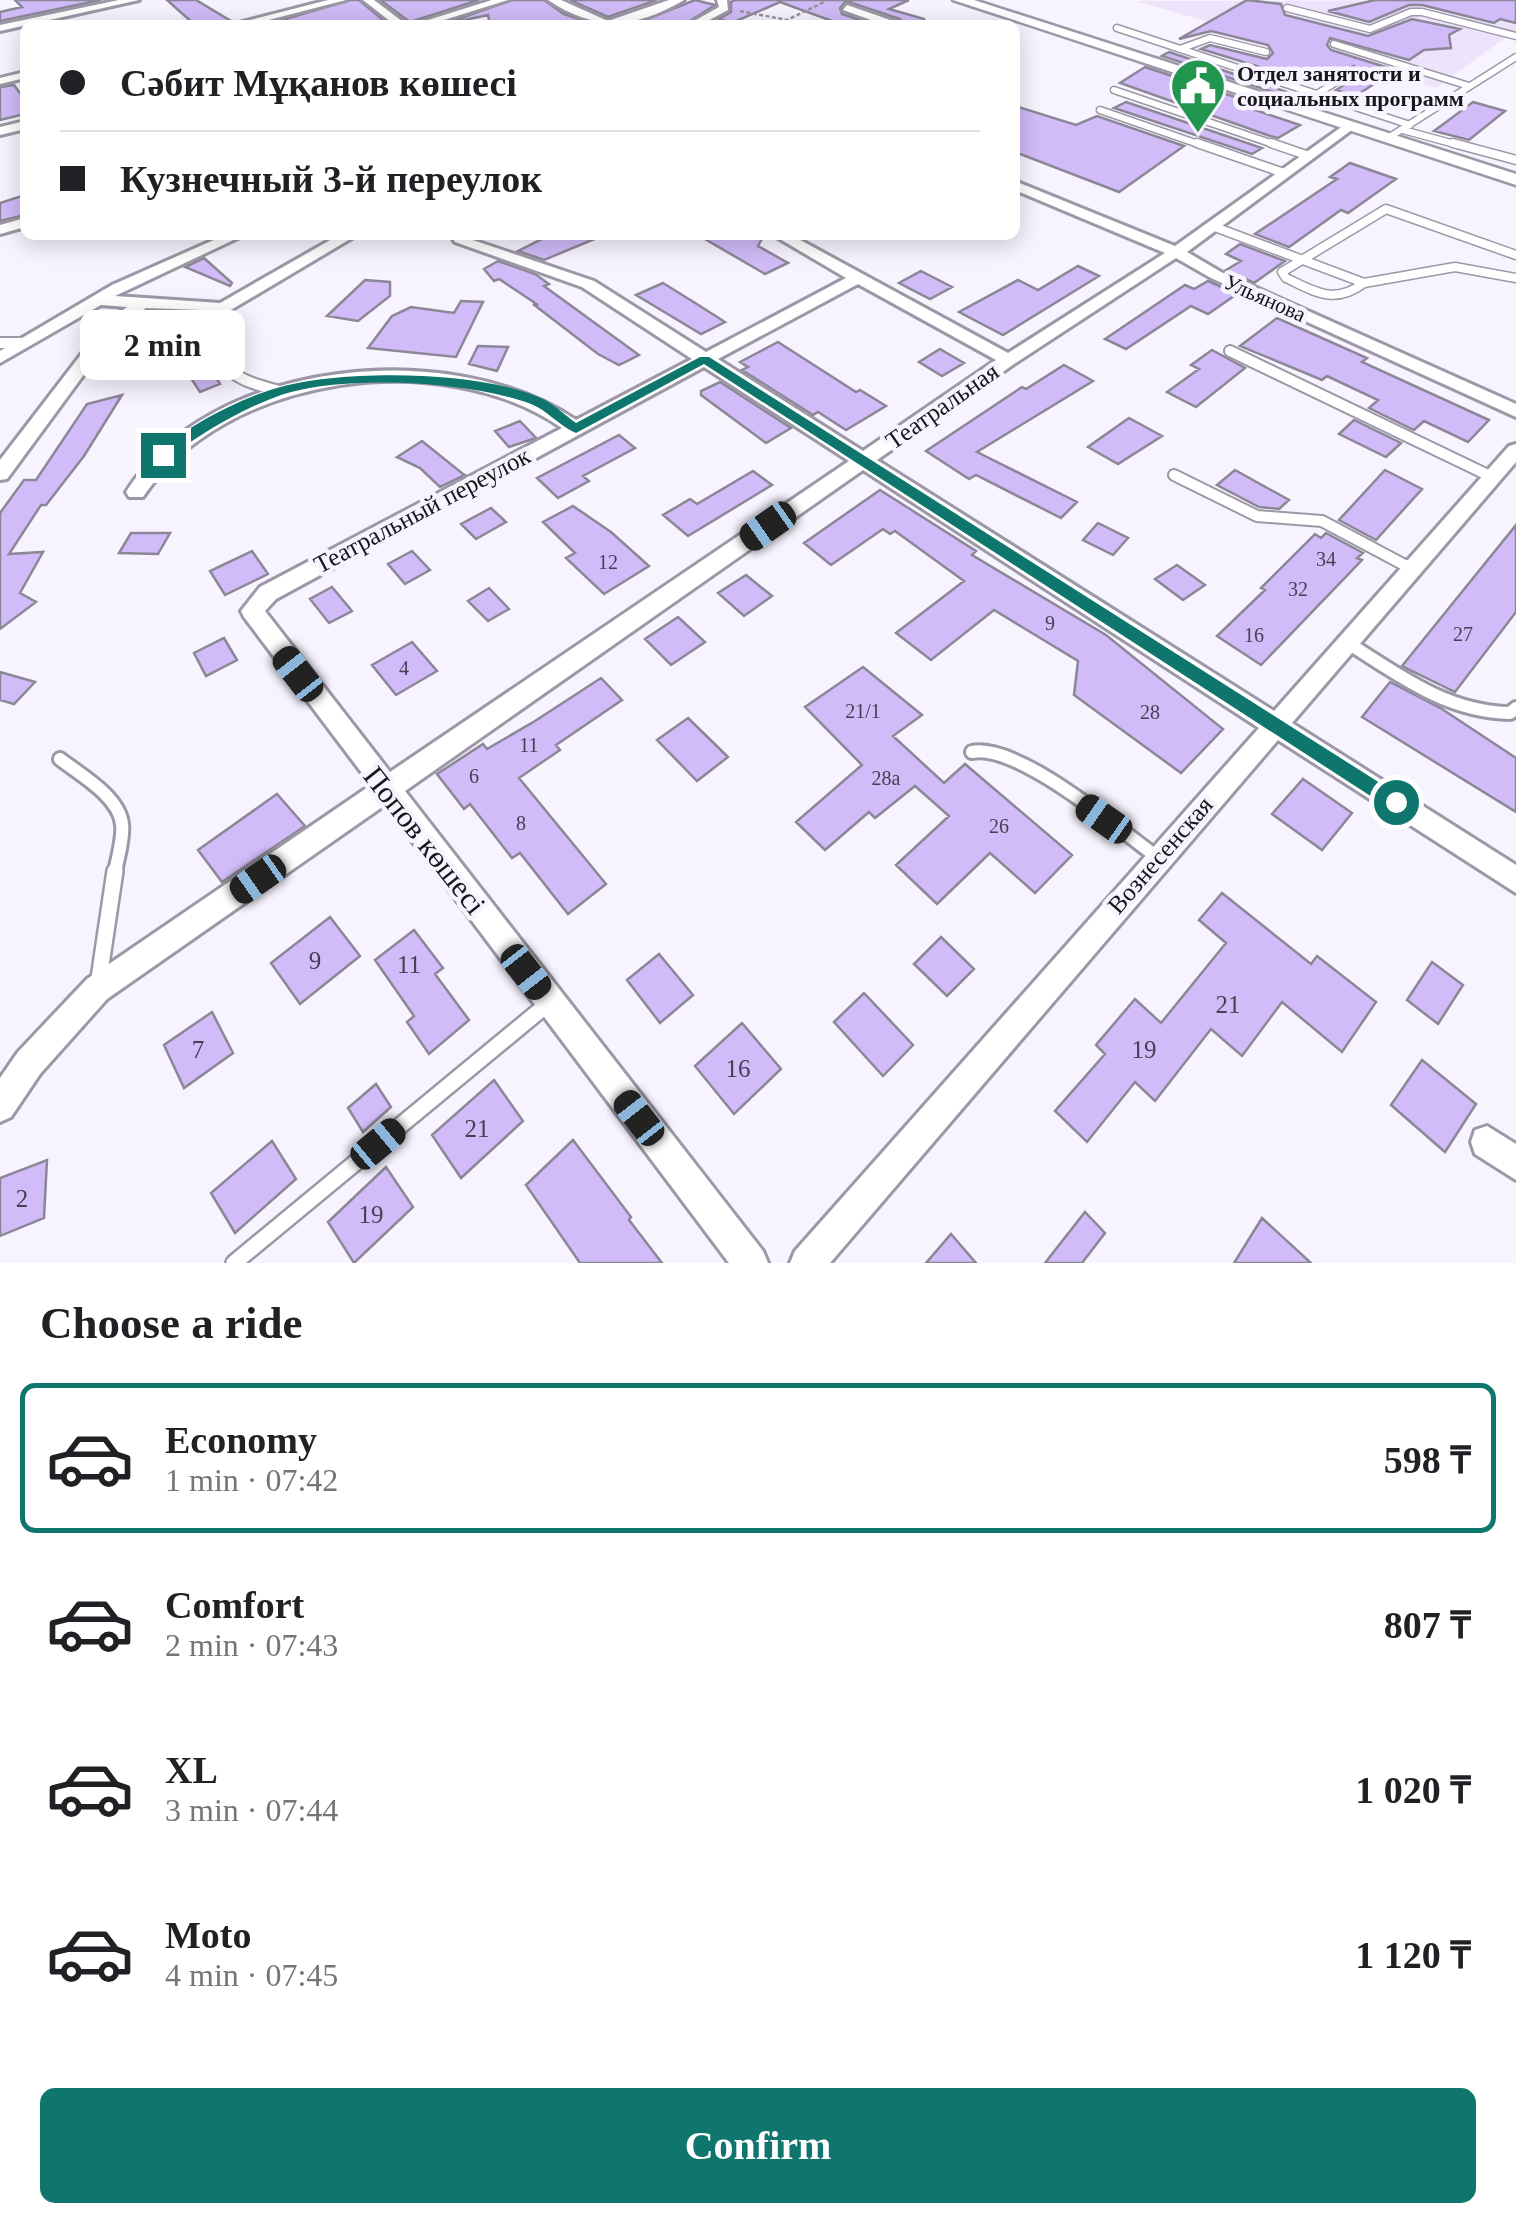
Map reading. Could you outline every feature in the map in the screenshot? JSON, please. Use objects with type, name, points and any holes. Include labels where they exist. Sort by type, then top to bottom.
[{"type":"main road","points":[[960,0],[1352,126],[1400,131],[1516,180]]},
{"type":"street","points":[[38,20],[134,0]]},
{"type":"street","points":[[257,20],[341,0]]},
{"type":"street","points":[[368,0],[395,20]]},
{"type":"street","points":[[434,20],[503,0]]},
{"type":"street","points":[[553,0],[595,20]]},
{"type":"street","points":[[621,20],[679,0]]},
{"type":"street","points":[[699,20],[723,4]]},
{"type":"street","points":[[847,8],[881,20]]},
{"type":"street","name":"Театральная","points":[[0,1106],[29,1063],[97,990],[1008,360],[1215,227],[1352,126]]},
{"type":"street","name":"Ульянова","points":[[1020,187],[1176,252],[1216,275],[1515,408]]},
{"type":"street","points":[[0,358],[98,300],[226,240]]},
{"type":"street","points":[[98,300],[222,308],[341,240]]},
{"type":"street","points":[[471,240],[588,284],[1516,880]]},
{"type":"street","points":[[789,240],[1008,360]]},
{"type":"street","name":"Театральный переулок","points":[[254,604],[268,593],[857,278]]},
{"type":"street","points":[[0,474],[112,325],[142,302]]},
{"type":"street","points":[[136,492],[146,473],[182,440],[280,391],[344,381],[465,383],[540,403],[576,429]]},
{"type":"street","name":"Вознесенская","points":[[806,1263],[1516,450]]},
{"type":"street","name":"Попов көшесі","points":[[254,604],[253,617],[751,1263]]},
{"type":"street","points":[[1487,1142],[1516,1164]]},
{"type":"lane","points":[[1287,8],[1370,29],[1411,12],[1422,12],[1516,36]]},
{"type":"lane","points":[[1117,28],[1317,94],[1400,131],[1516,160]]},
{"type":"lane","points":[[1180,50],[1210,38],[1266,52]]},
{"type":"lane","points":[[1334,44],[1469,86]]},
{"type":"lane","points":[[1400,131],[1516,57]]},
{"type":"lane","points":[[1504,64],[1516,68]]},
{"type":"lane","points":[[1317,94],[1352,72]]},
{"type":"lane","points":[[1114,90],[1309,156]]},
{"type":"lane","points":[[1100,110],[1284,173]]},
{"type":"lane","points":[[1516,255],[1390,208],[1282,272],[1283,276],[1333,298],[1345,298],[1364,283],[1454,266],[1516,278]]},
{"type":"lane","points":[[1215,227],[1364,283]]},
{"type":"lane","points":[[222,308],[216,340],[227,372],[237,380],[280,391]]},
{"type":"lane","points":[[0,343],[22,343]]},
{"type":"lane","points":[[1230,351],[1492,477]]},
{"type":"lane","points":[[1174,475],[1257,516],[1322,521],[1413,568]]},
{"type":"lane","points":[[1348,643],[1460,710],[1486,715],[1510,714],[1516,708]]},
{"type":"lane","points":[[972,752],[988,749],[1023,762],[1157,857]]},
{"type":"lane","points":[[60,758],[108,798],[122,824],[97,990]]},
{"type":"lane","points":[[234,1263],[550,1002]]},
{"type":"path","points":[[723,4],[787,20],[826,1]]},
{"type":"shaded area","points":[[1516,0],[1516,30],[1436,88],[1136,1]]},
{"type":"building","points":[[15,0],[101,0],[0,21],[0,12],[22,7]]},
{"type":"building","points":[[167,0],[196,0],[229,20],[189,20]]},
{"type":"building","points":[[359,0],[383,20],[282,20]]},
{"type":"building","points":[[380,0],[479,0],[416,20],[407,20]]},
{"type":"building","points":[[512,0],[544,0],[564,14],[582,20],[489,20],[488,15],[455,20]]},
{"type":"building","points":[[570,0],[657,0],[608,17]]},
{"type":"building","points":[[695,0],[715,5],[692,20],[645,20]]},
{"type":"building","points":[[909,0],[889,9],[924,20],[901,20],[846,1],[840,8],[842,14],[859,20],[829,20],[780,2],[739,20],[719,19],[731,12],[731,2]]},
{"type":"building","points":[[1247,0],[1281,4],[1285,15],[1368,36],[1412,19],[1460,29],[1449,35],[1451,48],[1424,50],[1409,60],[1330,38],[1327,45],[1331,50],[1395,70],[1356,96],[1336,90],[1358,76],[1354,66],[1315,84],[1201,49],[1210,45],[1267,59],[1273,53],[1268,45],[1211,31],[1179,39]]},
{"type":"building","points":[[1375,0],[1516,0],[1516,23],[1500,19],[1494,23],[1422,5],[1409,5],[1369,22],[1328,11]]},
{"type":"building","points":[[1169,52],[1287,92],[1282,95],[1162,56]]},
{"type":"building","points":[[1145,67],[1262,106],[1255,110],[1300,125],[1278,138],[1120,83]]},
{"type":"building","points":[[14,85],[20,93],[20,115],[0,120],[0,87]]},
{"type":"building","points":[[1126,102],[1262,148],[1252,154],[1114,108]]},
{"type":"building","points":[[1473,102],[1505,111],[1469,140],[1434,131]]},
{"type":"building","points":[[1020,108],[1076,125],[1097,116],[1184,146],[1119,192],[1020,154]]},
{"type":"building","points":[[1350,163],[1396,179],[1348,213],[1341,210],[1289,247],[1255,234],[1337,179],[1330,177]]},
{"type":"building","points":[[20,197],[20,216],[0,221],[0,203]]},
{"type":"building","points":[[540,240],[592,240],[544,260],[518,251]]},
{"type":"building","points":[[707,240],[761,240],[758,246],[788,263],[765,274]]},
{"type":"building","points":[[1240,244],[1285,261],[1254,283],[1226,270],[1241,261],[1226,254]]},
{"type":"building","points":[[204,258],[232,283],[230,286],[185,267]]},
{"type":"building","points":[[498,261],[535,274],[549,284],[544,286],[639,355],[619,365],[598,354],[533,304],[538,305],[499,279],[494,281],[484,269]]},
{"type":"building","points":[[1078,266],[1099,276],[1003,335],[959,312],[1018,280],[1038,290]]},
{"type":"building","points":[[921,271],[952,287],[930,299],[899,283]]},
{"type":"building","points":[[365,280],[390,282],[390,296],[358,321],[327,316]]},
{"type":"building","points":[[1208,281],[1237,294],[1208,314],[1191,306],[1126,349],[1105,339],[1185,285],[1194,289]]},
{"type":"building","points":[[663,283],[725,322],[701,334],[636,295]]},
{"type":"building","points":[[461,301],[483,302],[456,357],[368,348],[392,316],[411,307],[454,313]]},
{"type":"building","points":[[148,312],[169,313],[139,360],[114,361]]},
{"type":"building","points":[[1277,318],[1489,420],[1468,442],[1424,421],[1414,430],[1369,408],[1378,400],[1327,376],[1322,380],[1240,346]]},
{"type":"building","points":[[778,342],[856,392],[860,390],[886,406],[846,430],[818,412],[813,415],[742,370],[748,367],[740,362]]},
{"type":"building","points":[[478,346],[508,347],[497,371],[469,364]]},
{"type":"building","points":[[940,349],[964,363],[942,376],[919,362]]},
{"type":"building","points":[[1212,350],[1245,368],[1196,407],[1167,392],[1199,369],[1191,365]]},
{"type":"building","points":[[208,364],[220,384],[200,392],[187,372]]},
{"type":"building","points":[[1064,365],[1093,381],[977,452],[1077,502],[1061,518],[976,475],[969,479],[926,451],[1022,387],[1026,389]]},
{"type":"building","points":[[720,382],[791,428],[766,443],[701,395],[701,391]]},
{"type":"building","points":[[122,395],[84,456],[46,505],[41,505],[9,554],[43,552],[20,593],[36,602],[0,629],[0,513],[24,480],[36,480],[87,404]]},
{"type":"building","points":[[1129,418],[1162,436],[1118,464],[1088,447]]},
{"type":"building","points":[[1354,420],[1401,443],[1386,457],[1339,434]]},
{"type":"building","points":[[520,421],[536,438],[509,447],[495,431]]},
{"type":"building","points":[[619,435],[635,448],[583,476],[589,481],[558,498],[537,478]]},
{"type":"building","points":[[422,441],[465,475],[440,487],[420,468],[397,457]]},
{"type":"building","points":[[1235,470],[1289,500],[1279,509],[1259,507],[1217,485]]},
{"type":"building","points":[[1385,470],[1422,489],[1376,540],[1339,520]]},
{"type":"building","points":[[753,471],[772,485],[688,536],[663,515],[690,499],[697,504]]},
{"type":"building","points":[[880,490],[976,551],[972,555],[1106,635],[1223,729],[1181,773],[1074,695],[1078,661],[994,610],[931,660],[896,633],[964,581],[895,531],[890,534],[883,529],[831,565],[804,543]]},
{"type":"building","points":[[573,506],[611,532],[649,566],[604,594],[566,558],[575,553],[543,522]]},
{"type":"building","points":[[491,508],[506,522],[476,539],[461,524]]},
{"type":"building","points":[[1098,523],[1128,538],[1113,555],[1083,540]]},
{"type":"building","points":[[1516,525],[1516,612],[1455,692],[1402,666]]},
{"type":"building","points":[[131,533],[170,533],[158,554],[119,553]]},
{"type":"building","points":[[1326,533],[1363,553],[1357,558],[1362,560],[1261,665],[1217,636],[1315,534],[1321,538]]},
{"type":"building","points":[[252,551],[268,574],[225,595],[210,571]]},
{"type":"building","points":[[412,551],[430,570],[405,584],[388,564]]},
{"type":"building","points":[[1177,565],[1205,585],[1183,600],[1155,579]]},
{"type":"building","points":[[746,575],[772,596],[744,616],[718,593]]},
{"type":"building","points":[[332,587],[352,611],[329,623],[310,599]]},
{"type":"building","points":[[489,588],[509,609],[488,621],[468,601]]},
{"type":"building","points":[[678,617],[705,642],[671,665],[645,639]]},
{"type":"building","points":[[224,638],[237,660],[206,676],[194,653]]},
{"type":"building","points":[[412,642],[437,671],[396,695],[372,665]]},
{"type":"building","points":[[863,667],[922,715],[893,736],[944,783],[965,764],[1072,855],[1035,893],[990,853],[937,904],[896,865],[949,816],[915,786],[875,818],[869,812],[825,850],[796,822],[862,765],[805,707]]},
{"type":"building","points":[[0,672],[35,682],[14,704],[0,700]]},
{"type":"building","points":[[601,678],[622,700],[556,745],[560,750],[519,778],[606,884],[568,914],[520,853],[512,858],[470,804],[464,809],[437,774],[483,744],[487,749],[535,721]]},
{"type":"building","points":[[1390,682],[1442,709],[1516,758],[1516,812],[1362,717]]},
{"type":"building","points":[[688,718],[728,757],[697,781],[657,740]]},
{"type":"building","points":[[1303,779],[1352,813],[1322,850],[1272,814]]},
{"type":"building","points":[[277,794],[305,826],[222,882],[198,850]]},
{"type":"building","points":[[1222,893],[1311,964],[1317,956],[1376,1002],[1342,1052],[1282,1002],[1242,1056],[1211,1029],[1155,1101],[1135,1082],[1087,1142],[1055,1111],[1105,1054],[1096,1045],[1135,999],[1161,1023],[1226,943],[1199,920]]},
{"type":"building","points":[[330,917],[360,956],[300,1004],[271,963]]},
{"type":"building","points":[[414,930],[443,968],[435,974],[469,1020],[429,1054],[407,1022],[414,1016],[375,960]]},
{"type":"building","points":[[941,937],[974,969],[947,996],[914,964]]},
{"type":"building","points":[[659,954],[693,995],[660,1023],[627,980]]},
{"type":"building","points":[[1432,962],[1463,985],[1438,1024],[1407,1000]]},
{"type":"building","points":[[864,993],[913,1045],[883,1076],[834,1022]]},
{"type":"building","points":[[212,1012],[233,1053],[184,1088],[164,1045]]},
{"type":"building","points":[[742,1023],[781,1069],[734,1114],[695,1066]]},
{"type":"building","points":[[1422,1060],[1476,1104],[1445,1152],[1391,1105]]},
{"type":"building","points":[[494,1080],[523,1121],[461,1178],[432,1135]]},
{"type":"building","points":[[376,1084],[391,1107],[363,1132],[348,1108]]},
{"type":"building","points":[[573,1140],[662,1263],[580,1263],[526,1185]]},
{"type":"building","points":[[272,1141],[296,1179],[235,1233],[211,1193]]},
{"type":"building","points":[[47,1160],[44,1218],[0,1236],[0,1178]]},
{"type":"building","points":[[386,1167],[413,1207],[354,1263],[328,1222]]},
{"type":"building","points":[[1085,1212],[1105,1233],[1082,1263],[1045,1263]]},
{"type":"building","points":[[1262,1218],[1311,1263],[1234,1263]]},
{"type":"building","points":[[951,1234],[976,1263],[926,1263]]},
{"type":"place","name":"Отдел занятости и социальных программ","points":[[1198,135]]},
{"type":"route","points":[[163,455],[200,429],[280,391],[344,381],[489,386],[540,403],[576,429],[704,359],[1396,802]]}]
